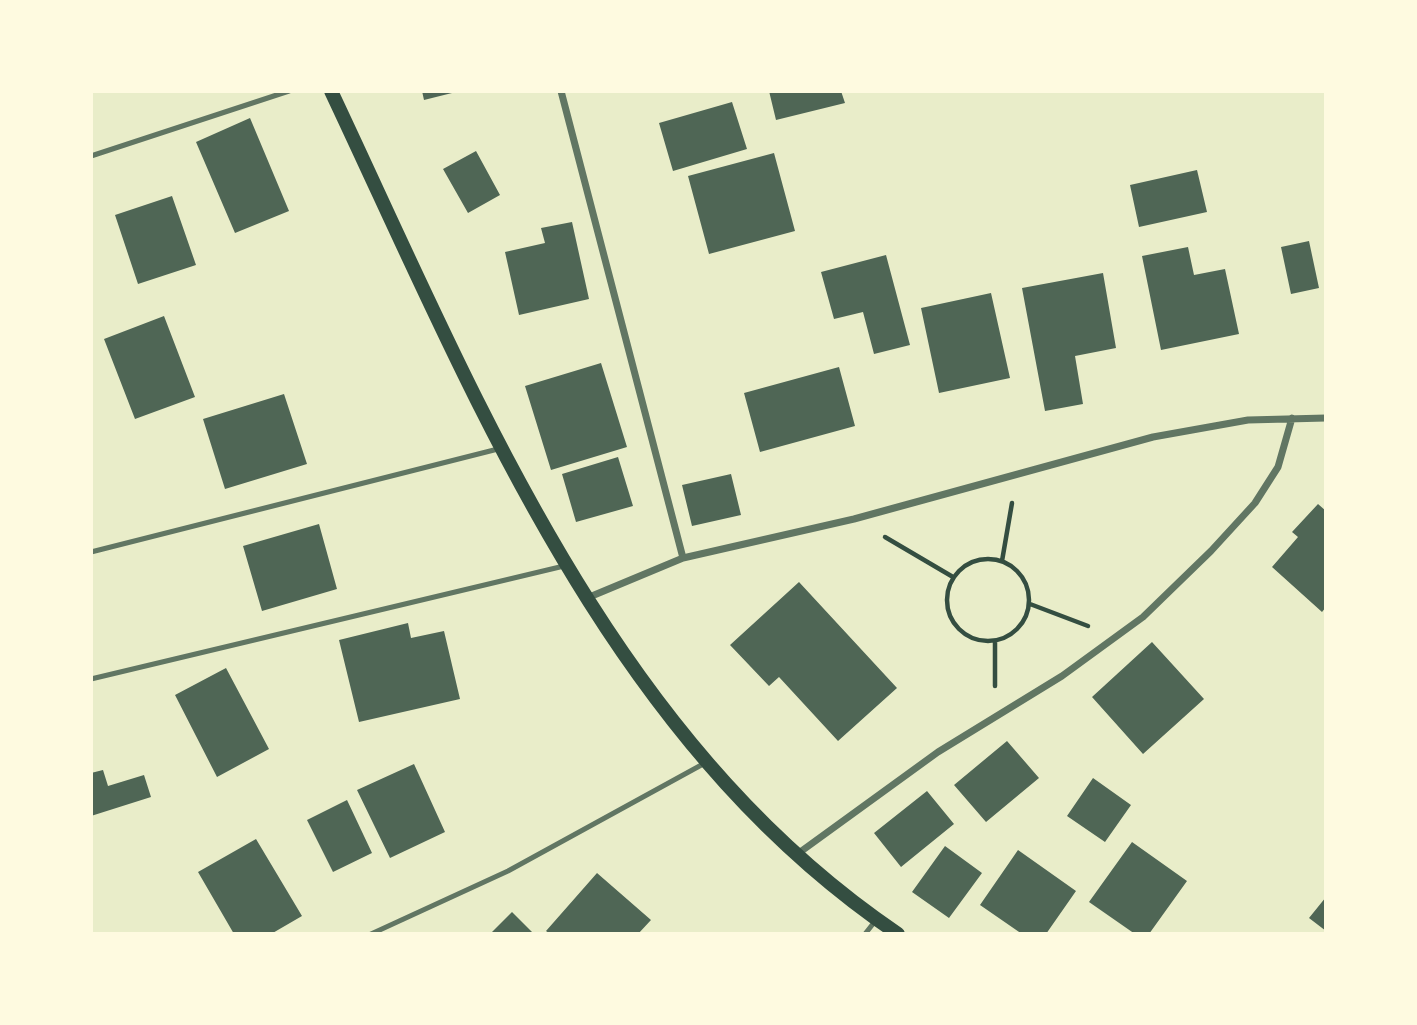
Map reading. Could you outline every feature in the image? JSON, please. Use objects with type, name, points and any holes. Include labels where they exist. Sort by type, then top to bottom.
[{"type":"main road","points":[[331,91],[502,448],[587,598],[658,702],[763,824],[844,897],[898,934]]},
{"type":"street","points":[[561,91],[682,558]]},
{"type":"street","points":[[795,855],[939,752],[1118,638],[1143,617],[1211,551],[1255,503],[1278,467],[1293,418]]},
{"type":"street","points":[[587,598],[682,558],[854,519],[1153,437],[1248,420],[1326,418]]},
{"type":"lane","points":[[91,156],[289,91]]},
{"type":"lane","points":[[91,552],[502,448]]},
{"type":"lane","points":[[91,679],[566,565]]},
{"type":"lane","points":[[371,934],[508,871],[708,762]]},
{"type":"lane","points":[[865,934],[876,920]]},
{"type":"path","points":[[1002,561],[1016,476]]},
{"type":"path","points":[[854,519],[953,577]]},
{"type":"path","points":[[988,558],[1002,561],[1024,578],[1029,590],[1027,617],[1019,629],[1008,637],[981,641],[968,636],[950,616],[947,603],[953,577],[963,567],[975,561],[988,558]]},
{"type":"path","points":[[1030,604],[1118,638]]},
{"type":"path","points":[[995,641],[995,718]]},
{"type":"building","points":[[422,91],[455,91],[456,92],[424,100]]},
{"type":"building","points":[[769,91],[841,91],[845,103],[776,120]]},
{"type":"building","points":[[732,102],[747,149],[673,171],[659,123]]},
{"type":"building","points":[[250,118],[289,211],[235,233],[196,142]]},
{"type":"building","points":[[476,151],[500,195],[468,213],[443,169]]},
{"type":"building","points":[[774,153],[795,231],[709,254],[688,176]]},
{"type":"building","points":[[1197,170],[1207,212],[1139,227],[1130,185]]},
{"type":"building","points":[[172,196],[196,265],[138,284],[115,215]]},
{"type":"building","points":[[572,222],[589,299],[519,315],[505,252],[545,243],[541,228]]},
{"type":"building","points":[[1309,241],[1319,288],[1291,294],[1281,247]]},
{"type":"building","points":[[1188,247],[1194,275],[1225,269],[1239,334],[1161,350],[1142,256]]},
{"type":"building","points":[[886,255],[910,345],[874,354],[863,312],[834,319],[821,272]]},
{"type":"building","points":[[1103,273],[1116,348],[1075,356],[1083,404],[1045,411],[1022,288]]},
{"type":"building","points":[[991,293],[1010,378],[939,393],[921,308]]},
{"type":"building","points":[[164,316],[195,397],[135,419],[104,339]]},
{"type":"building","points":[[601,363],[627,447],[551,470],[525,386]]},
{"type":"building","points":[[839,367],[855,426],[760,452],[744,393]]},
{"type":"building","points":[[284,394],[307,464],[225,489],[203,419]]},
{"type":"building","points":[[618,457],[633,506],[576,522],[562,474]]},
{"type":"building","points":[[731,474],[741,515],[692,526],[682,485]]},
{"type":"building","points":[[1318,504],[1326,511],[1326,607],[1322,612],[1272,567],[1298,537],[1292,532]]},
{"type":"building","points":[[319,524],[337,589],[262,611],[243,546]]},
{"type":"building","points":[[799,582],[897,688],[838,741],[779,677],[769,686],[730,645]]},
{"type":"building","points":[[408,623],[411,638],[444,631],[460,699],[359,722],[339,640]]},
{"type":"building","points":[[1152,642],[1204,699],[1143,754],[1092,697]]},
{"type":"building","points":[[226,668],[269,749],[217,777],[175,695]]},
{"type":"building","points":[[1007,741],[1039,778],[986,822],[954,785]]},
{"type":"building","points":[[414,764],[445,832],[390,858],[357,790]]},
{"type":"building","points":[[103,770],[108,786],[144,775],[151,797],[91,816],[91,773]]},
{"type":"building","points":[[1093,778],[1131,805],[1105,842],[1067,816]]},
{"type":"building","points":[[927,791],[954,824],[901,867],[874,833]]},
{"type":"building","points":[[347,800],[372,853],[333,872],[307,820]]},
{"type":"building","points":[[256,839],[302,916],[271,934],[234,934],[198,872]]},
{"type":"building","points":[[1132,842],[1187,881],[1149,934],[1135,934],[1089,902]]},
{"type":"building","points":[[945,846],[982,873],[949,918],[912,892]]},
{"type":"building","points":[[1018,850],[1076,891],[1046,934],[1022,934],[980,905]]},
{"type":"building","points":[[597,873],[651,920],[638,934],[550,934],[546,931]]},
{"type":"building","points":[[1326,897],[1326,931],[1309,918]]},
{"type":"building","points":[[512,912],[534,934],[490,934]]}]
